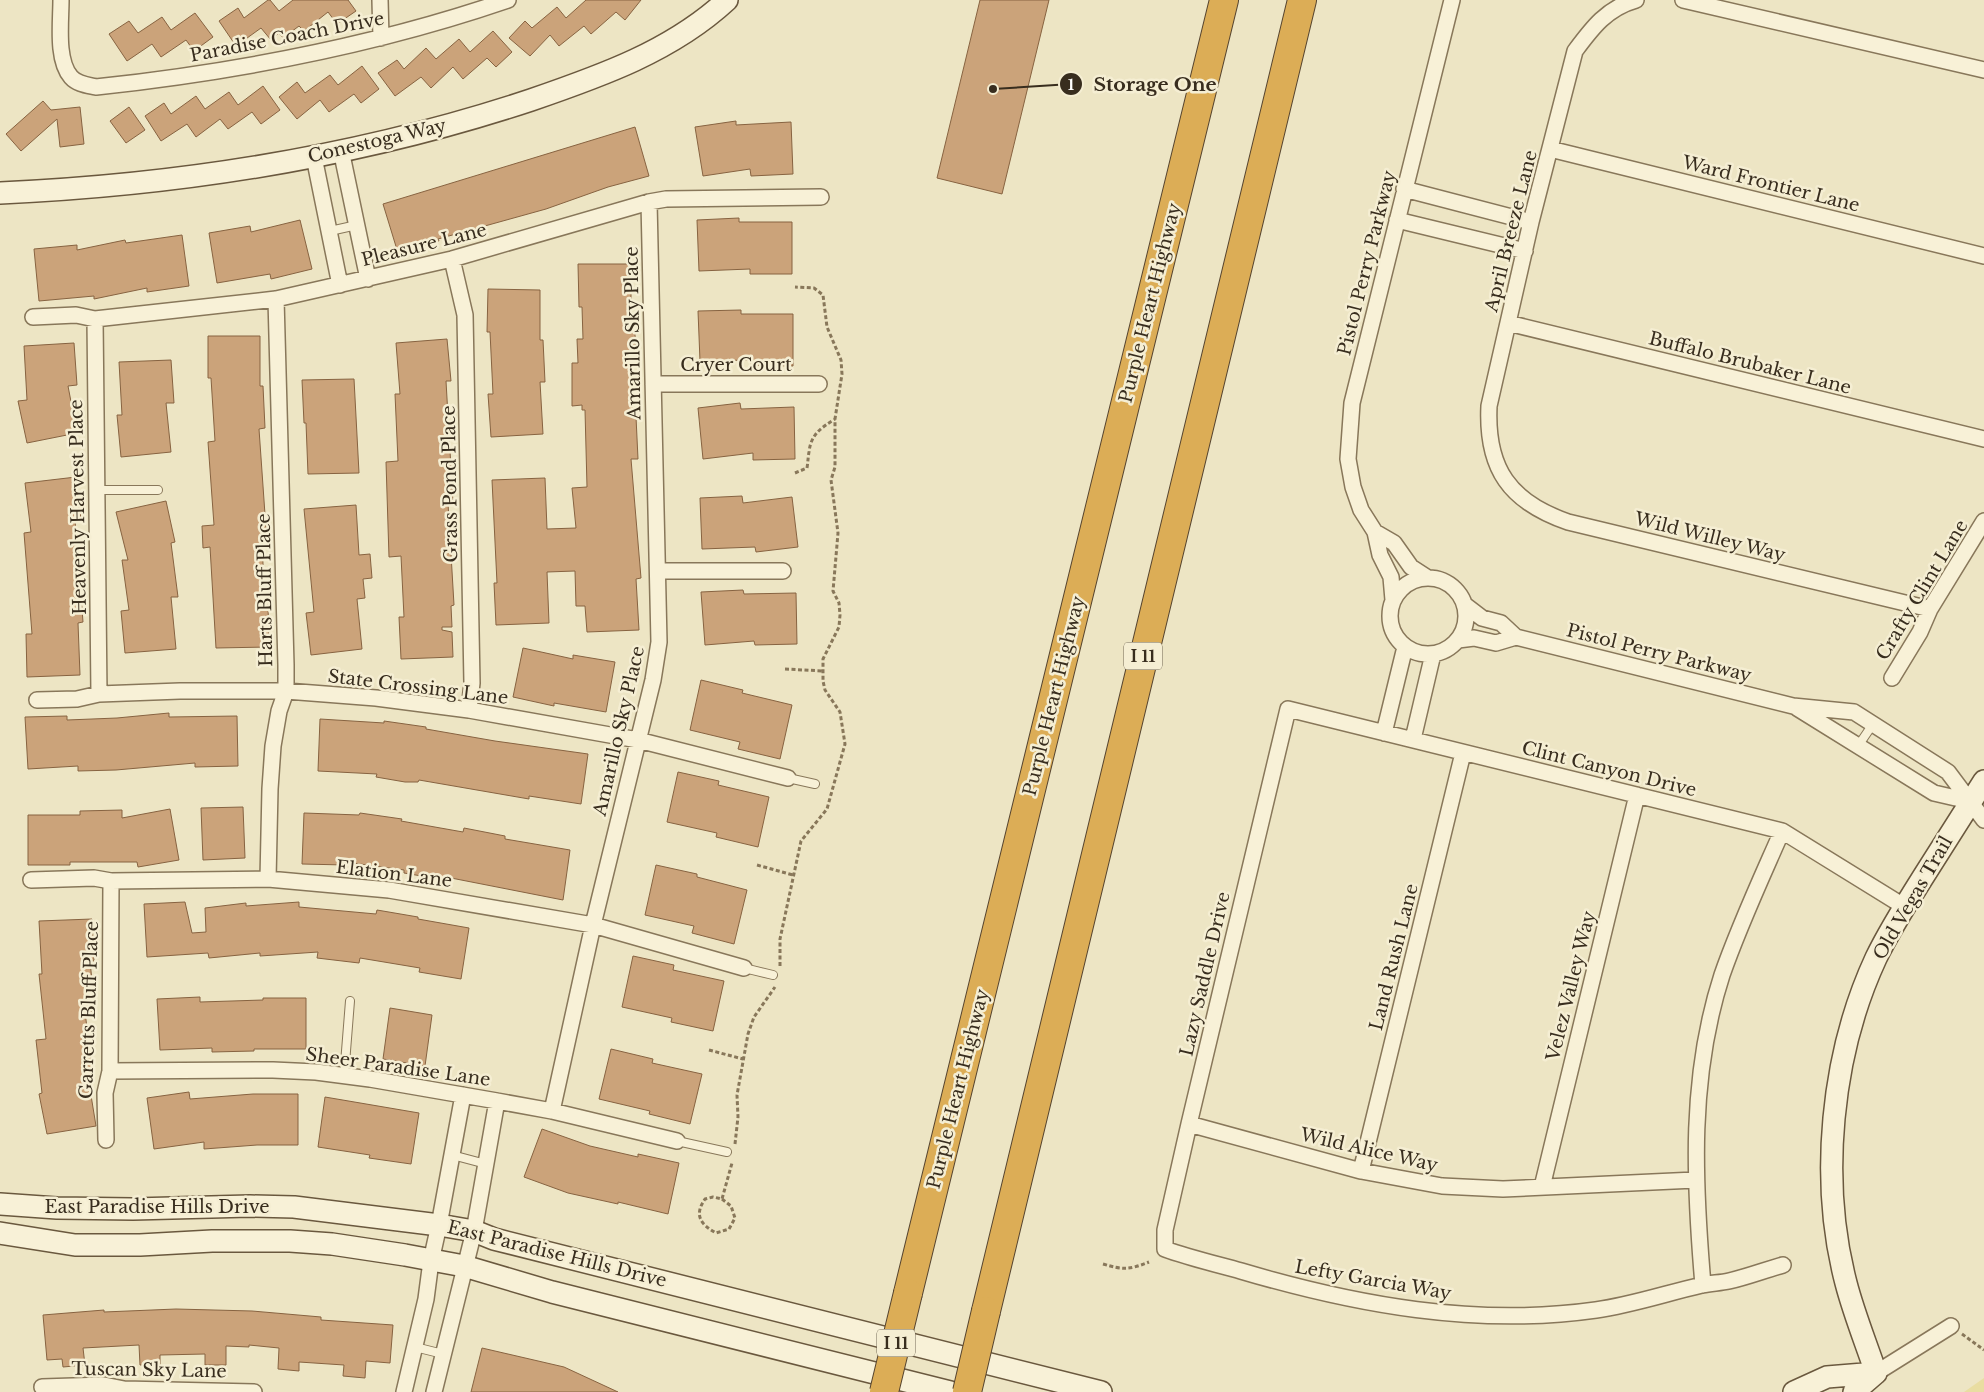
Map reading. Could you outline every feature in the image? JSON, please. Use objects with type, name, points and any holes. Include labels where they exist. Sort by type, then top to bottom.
[{"type":"highway","name":"I 11","points":[[967,1392],[1302,0]]},
{"type":"highway","name":"Purple Heart Highway","points":[[884,1392],[1224,3]]},
{"type":"street","name":"Paradise Coach Drive","points":[[61,0],[62,59],[72,78],[83,84],[96,87],[188,76],[271,62],[381,38],[508,0]]},
{"type":"street","points":[[380,0],[381,38]]},
{"type":"street","name":"Conestoga Way","points":[[0,192],[65,190],[175,180],[272,165],[464,120],[598,77],[667,44],[727,0]]},
{"type":"street","name":"Pistol Perry Parkway","points":[[1393,600],[1391,577],[1380,555],[1375,532],[1361,510],[1353,487],[1348,459],[1348,440],[1352,403],[1452,0]]},
{"type":"street","name":"April Breeze Lane","points":[[1499,470],[1488,428],[1489,406],[1531,222],[1575,51],[1590,30],[1608,12],[1636,0]]},
{"type":"street","points":[[1683,0],[1984,70]]},
{"type":"street","name":"Ward Frontier Lane","points":[[1550,149],[1984,256]]},
{"type":"street","points":[[341,150],[368,279]]},
{"type":"street","points":[[314,156],[340,285]]},
{"type":"street","points":[[1404,189],[1531,222]]},
{"type":"street","name":"Pleasure Lane","points":[[33,316],[76,315],[94,319],[276,299],[452,259],[649,202],[666,200],[821,197]]},
{"type":"street","name":"Amarillo Sky Place","points":[[552,1111],[593,925],[653,680],[659,642],[649,202]]},
{"type":"street","points":[[1398,220],[1524,251]]},
{"type":"street","name":"Grass Pond Place","points":[[452,259],[465,316],[472,683],[469,710]]},
{"type":"street","name":"Harts Bluff Place","points":[[268,879],[273,746],[286,691],[276,299]]},
{"type":"street","name":"Heavenly Harvest Place","points":[[94,319],[99,694]]},
{"type":"street","name":"Buffalo Brubaker Lane","points":[[1508,323],[1984,439]]},
{"type":"street","name":"Cryer Court","points":[[652,384],[819,384]]},
{"type":"street","name":"Wild Willey Way","points":[[1499,470],[1508,484],[1525,501],[1544,513],[1568,522],[1930,610]]},
{"type":"street","name":"Crafty Clint Lane","points":[[1892,678],[1920,632],[1930,610],[1984,522]]},
{"type":"street","name":"Pistol Perry Parkway","points":[[1375,532],[1394,543],[1411,566],[1428,578]]},
{"type":"street","points":[[658,570],[783,571]]},
{"type":"street","points":[[1428,578],[1447,583],[1461,596],[1465,605],[1466,625],[1458,640],[1446,650],[1433,654],[1418,653],[1405,647],[1393,632],[1390,623],[1393,600],[1402,588],[1410,582],[1428,578]]},
{"type":"street","name":"Pistol Perry Parkway","points":[[1465,605],[1482,618],[1501,624],[1516,637],[1793,706],[1854,712],[1948,772],[1977,803]]},
{"type":"street","name":"Pistol Perry Parkway","points":[[1458,640],[1474,638],[1496,643],[1516,637]]},
{"type":"street","points":[[1384,733],[1405,647]]},
{"type":"street","points":[[1412,740],[1433,654]]},
{"type":"street","name":"State Crossing Lane","points":[[37,700],[77,699],[99,694],[180,691],[286,691],[376,698],[469,710],[638,740],[788,778]]},
{"type":"street","name":"Pistol Perry Parkway","points":[[1793,706],[1934,793],[1977,803]]},
{"type":"street","name":"Clint Canyon Drive","points":[[1288,709],[1782,831],[1905,906]]},
{"type":"street","name":"Lazy Saddle Drive","points":[[1165,1249],[1165,1230],[1189,1124],[1288,709]]},
{"type":"street","name":"Land Rush Lane","points":[[1361,1171],[1463,753]]},
{"type":"street","name":"Old Vegas Trail","points":[[1876,1373],[1846,1282],[1832,1188],[1832,1144],[1836,1098],[1844,1052],[1858,1005],[1876,959],[1905,906],[1977,803],[1984,781]]},
{"type":"street","name":"Velez Valley Way","points":[[1542,1187],[1637,794]]},
{"type":"street","points":[[1977,803],[1984,820]]},
{"type":"street","points":[[1703,1284],[1695,1180],[1699,1082],[1707,1032],[1722,977],[1742,920],[1782,831]]},
{"type":"street","name":"Elation Lane","points":[[31,880],[94,878],[111,881],[268,879],[389,890],[593,925],[744,968]]},
{"type":"street","name":"Garretts Bluff Place","points":[[106,1140],[105,1093],[110,1071],[111,881]]},
{"type":"street","name":"Sheer Paradise Lane","points":[[110,1071],[273,1070],[344,1076],[552,1111],[677,1141]]},
{"type":"street","points":[[404,1392],[426,1299],[431,1261],[440,1225],[462,1095]]},
{"type":"street","points":[[434,1392],[474,1232],[497,1101]]},
{"type":"street","name":"Wild Alice Way","points":[[1189,1124],[1361,1171],[1442,1186],[1503,1189],[1695,1180]]},
{"type":"street","name":"East Paradise Hills Drive","points":[[0,1204],[133,1209],[250,1206],[294,1207],[440,1225],[474,1232],[494,1239],[1102,1392]]},
{"type":"street","name":"East Paradise Hills Drive","points":[[0,1233],[75,1244],[140,1245],[212,1241],[290,1241],[332,1244],[464,1266],[552,1292],[950,1392]]},
{"type":"street","name":"Lefty Garcia Way","points":[[1165,1249],[1264,1278],[1325,1293],[1430,1312],[1481,1316],[1562,1314],[1595,1310],[1661,1297],[1703,1284],[1728,1281],[1783,1265]]},
{"type":"street","points":[[1854,1392],[1876,1373],[1950,1326]]},
{"type":"street","points":[[1794,1392],[1827,1377],[1876,1373]]},
{"type":"street","name":"Tuscan Sky Lane","points":[[42,1387],[104,1386],[124,1390],[254,1392]]},
{"type":"lane","points":[[330,231],[357,225]]},
{"type":"lane","points":[[96,490],[158,490]]},
{"type":"lane","points":[[1858,746],[1873,724]]},
{"type":"lane","points":[[788,778],[815,784]]},
{"type":"lane","points":[[744,968],[773,974]]},
{"type":"lane","points":[[344,1076],[350,1001]]},
{"type":"lane","points":[[677,1141],[727,1152]]},
{"type":"lane","points":[[452,1155],[486,1164]]},
{"type":"lane","points":[[415,1347],[443,1354]]},
{"type":"path","points":[[795,473],[807,468],[810,444],[814,435],[835,419]]},
{"type":"path","points":[[785,669],[823,671]]},
{"type":"path","points":[[757,865],[793,875]]},
{"type":"path","points":[[710,1050],[743,1059]]},
{"type":"path","points":[[1103,1264],[1119,1269],[1129,1269],[1148,1262]]},
{"type":"path","points":[[1950,1326],[1984,1350]]},
{"type":"sand","points":[[1984,1378],[1984,1392],[1964,1392]]},
{"type":"building","points":[[268,0],[279,11],[293,0],[348,0],[356,11],[337,24],[328,12],[304,31],[299,26],[283,38],[279,33],[271,40],[261,28],[236,46],[219,21],[238,8],[244,18]]},
{"type":"building","points":[[586,0],[641,0],[625,20],[616,12],[591,34],[584,26],[559,46],[550,35],[530,56],[509,38],[525,21],[532,28],[557,7],[566,18]]},
{"type":"building","points":[[980,0],[1049,0],[1002,194],[937,178]]},
{"type":"building","points":[[195,13],[213,37],[194,51],[186,40],[161,57],[152,44],[127,61],[109,34],[129,21],[138,33],[162,17],[171,30]]},
{"type":"building","points":[[493,31],[512,52],[496,67],[487,58],[463,79],[453,67],[431,88],[421,77],[395,96],[378,73],[397,60],[404,69],[426,48],[436,59],[459,39],[470,52]]},
{"type":"building","points":[[362,66],[379,89],[361,103],[354,94],[329,112],[320,100],[297,119],[279,97],[297,82],[305,93],[330,75],[338,85]]},
{"type":"building","points":[[263,86],[280,110],[261,124],[252,112],[228,129],[220,119],[196,137],[187,124],[161,141],[145,116],[164,103],[171,114],[196,96],[205,109],[229,92],[238,105]]},
{"type":"building","points":[[43,101],[51,110],[80,107],[84,144],[60,147],[57,119],[21,151],[6,134]]},
{"type":"building","points":[[129,107],[145,130],[126,143],[110,121]]},
{"type":"building","points":[[736,121],[736,125],[791,122],[793,174],[751,176],[750,169],[703,176],[695,127]]},
{"type":"building","points":[[635,127],[649,176],[608,187],[546,209],[438,239],[439,241],[398,253],[383,204]]},
{"type":"building","points":[[739,218],[739,222],[792,222],[792,274],[750,274],[750,269],[699,271],[697,220]]},
{"type":"building","points":[[300,220],[312,269],[271,279],[270,274],[217,283],[209,233],[250,226],[251,232]]},
{"type":"building","points":[[182,235],[189,286],[147,292],[147,288],[94,299],[94,296],[39,301],[34,249],[77,245],[77,250],[125,240],[126,243]]},
{"type":"building","points":[[578,264],[631,264],[631,314],[634,314],[636,356],[632,356],[633,417],[636,417],[638,459],[631,459],[641,578],[636,579],[639,630],[587,632],[585,606],[576,606],[575,571],[547,572],[549,623],[496,625],[494,583],[497,583],[492,480],[545,478],[547,529],[576,528],[572,488],[587,487],[585,410],[582,410],[582,405],[572,406],[572,363],[578,363],[577,339],[583,339],[582,307],[579,307]]},
{"type":"building","points":[[488,289],[540,290],[540,340],[543,340],[545,382],[540,382],[543,434],[491,437],[488,394],[493,394],[490,332],[487,332]]},
{"type":"building","points":[[741,310],[741,314],[793,314],[793,366],[751,365],[751,360],[700,361],[698,311]]},
{"type":"building","points":[[208,336],[260,336],[260,386],[263,386],[265,428],[259,429],[267,543],[262,543],[265,605],[268,605],[269,647],[216,648],[210,547],[203,548],[202,526],[214,525],[208,442],[215,441],[211,378],[208,378]]},
{"type":"building","points":[[447,339],[451,381],[446,381],[453,503],[448,503],[454,605],[451,606],[452,627],[442,627],[442,630],[452,632],[453,657],[401,659],[399,617],[404,617],[401,556],[389,557],[386,462],[398,461],[395,394],[400,394],[396,343]]},
{"type":"building","points":[[74,343],[77,385],[68,386],[77,433],[27,443],[18,401],[27,400],[24,346]]},
{"type":"building","points":[[171,360],[174,403],[166,403],[171,452],[121,457],[117,415],[122,415],[119,362]]},
{"type":"building","points":[[354,379],[359,473],[308,474],[302,380]]},
{"type":"building","points":[[740,403],[741,409],[794,407],[795,459],[753,460],[753,453],[703,459],[698,408]]},
{"type":"building","points":[[76,477],[81,519],[75,520],[83,622],[78,623],[80,675],[27,677],[26,634],[32,634],[24,533],[31,532],[25,483]]},
{"type":"building","points":[[742,496],[743,503],[792,497],[798,547],[756,552],[755,547],[702,549],[700,498]]},
{"type":"building","points":[[166,501],[175,542],[171,543],[178,597],[171,597],[176,649],[125,653],[121,611],[129,610],[122,560],[128,560],[116,512]]},
{"type":"building","points":[[356,505],[359,555],[370,554],[372,578],[363,579],[365,598],[357,599],[362,649],[311,655],[306,613],[314,612],[304,509]]},
{"type":"building","points":[[743,590],[744,594],[796,593],[797,644],[755,645],[754,641],[705,645],[701,592]]},
{"type":"building","points":[[523,648],[573,659],[573,655],[615,662],[606,712],[554,703],[554,706],[513,697]]},
{"type":"building","points":[[701,680],[743,690],[742,693],[792,705],[780,759],[738,749],[740,742],[690,730]]},
{"type":"building","points":[[169,713],[169,717],[237,716],[238,766],[195,767],[195,763],[116,770],[78,771],[78,766],[28,769],[25,717],[67,716],[67,720]]},
{"type":"building","points":[[320,719],[384,723],[384,721],[426,727],[426,729],[495,741],[588,754],[581,804],[529,796],[529,799],[419,780],[418,782],[405,782],[376,777],[377,774],[318,771]]},
{"type":"building","points":[[678,772],[719,781],[718,785],[769,797],[758,847],[716,837],[717,833],[667,822]]},
{"type":"building","points":[[243,807],[245,858],[203,860],[201,808]]},
{"type":"building","points":[[170,809],[179,860],[138,867],[137,862],[70,862],[70,865],[28,865],[28,815],[80,815],[80,811],[122,810],[122,818]]},
{"type":"building","points":[[304,813],[359,815],[360,813],[402,819],[401,821],[463,832],[464,828],[505,836],[505,839],[570,850],[563,900],[446,877],[445,880],[404,873],[404,870],[345,862],[345,865],[302,864]]},
{"type":"building","points":[[656,865],[697,874],[697,877],[747,890],[734,944],[692,933],[694,926],[645,915]]},
{"type":"building","points":[[185,902],[192,933],[206,932],[205,908],[246,903],[246,906],[299,902],[299,907],[376,914],[377,910],[469,928],[461,979],[419,972],[420,968],[360,958],[359,963],[317,958],[318,952],[260,956],[260,953],[209,958],[208,953],[147,957],[144,904]]},
{"type":"building","points":[[92,919],[94,961],[90,961],[95,1011],[85,1012],[93,1076],[88,1077],[96,1126],[47,1134],[39,1094],[42,1093],[36,1040],[46,1039],[39,974],[42,974],[39,921]]},
{"type":"building","points":[[633,956],[674,965],[673,970],[724,981],[713,1031],[671,1022],[672,1018],[622,1007]]},
{"type":"building","points":[[200,997],[200,1002],[263,1000],[263,998],[306,998],[306,1049],[254,1049],[254,1051],[212,1052],[212,1048],[160,1050],[157,999]]},
{"type":"building","points":[[390,1008],[432,1015],[425,1066],[383,1059]]},
{"type":"building","points":[[611,1049],[653,1059],[652,1063],[702,1074],[690,1124],[649,1114],[650,1111],[599,1099]]},
{"type":"building","points":[[189,1092],[190,1099],[253,1094],[298,1094],[298,1145],[257,1145],[204,1149],[204,1142],[154,1149],[147,1098]]},
{"type":"building","points":[[325,1097],[419,1113],[411,1164],[369,1158],[370,1155],[318,1147]]},
{"type":"building","points":[[542,1129],[590,1146],[638,1157],[638,1154],[679,1163],[668,1214],[568,1193],[524,1177]]},
{"type":"building","points":[[176,1309],[252,1311],[321,1317],[321,1320],[393,1325],[390,1363],[366,1361],[365,1378],[343,1376],[344,1365],[299,1362],[299,1371],[278,1369],[279,1348],[249,1345],[249,1347],[226,1346],[226,1365],[205,1365],[205,1354],[160,1355],[160,1365],[140,1365],[139,1345],[83,1348],[85,1365],[63,1367],[62,1359],[47,1360],[43,1315],[104,1310],[104,1312]]},
{"type":"building","points":[[482,1348],[564,1367],[618,1392],[471,1392]]},
{"type":"place","name":"Storage One","points":[[993,89]]}]
